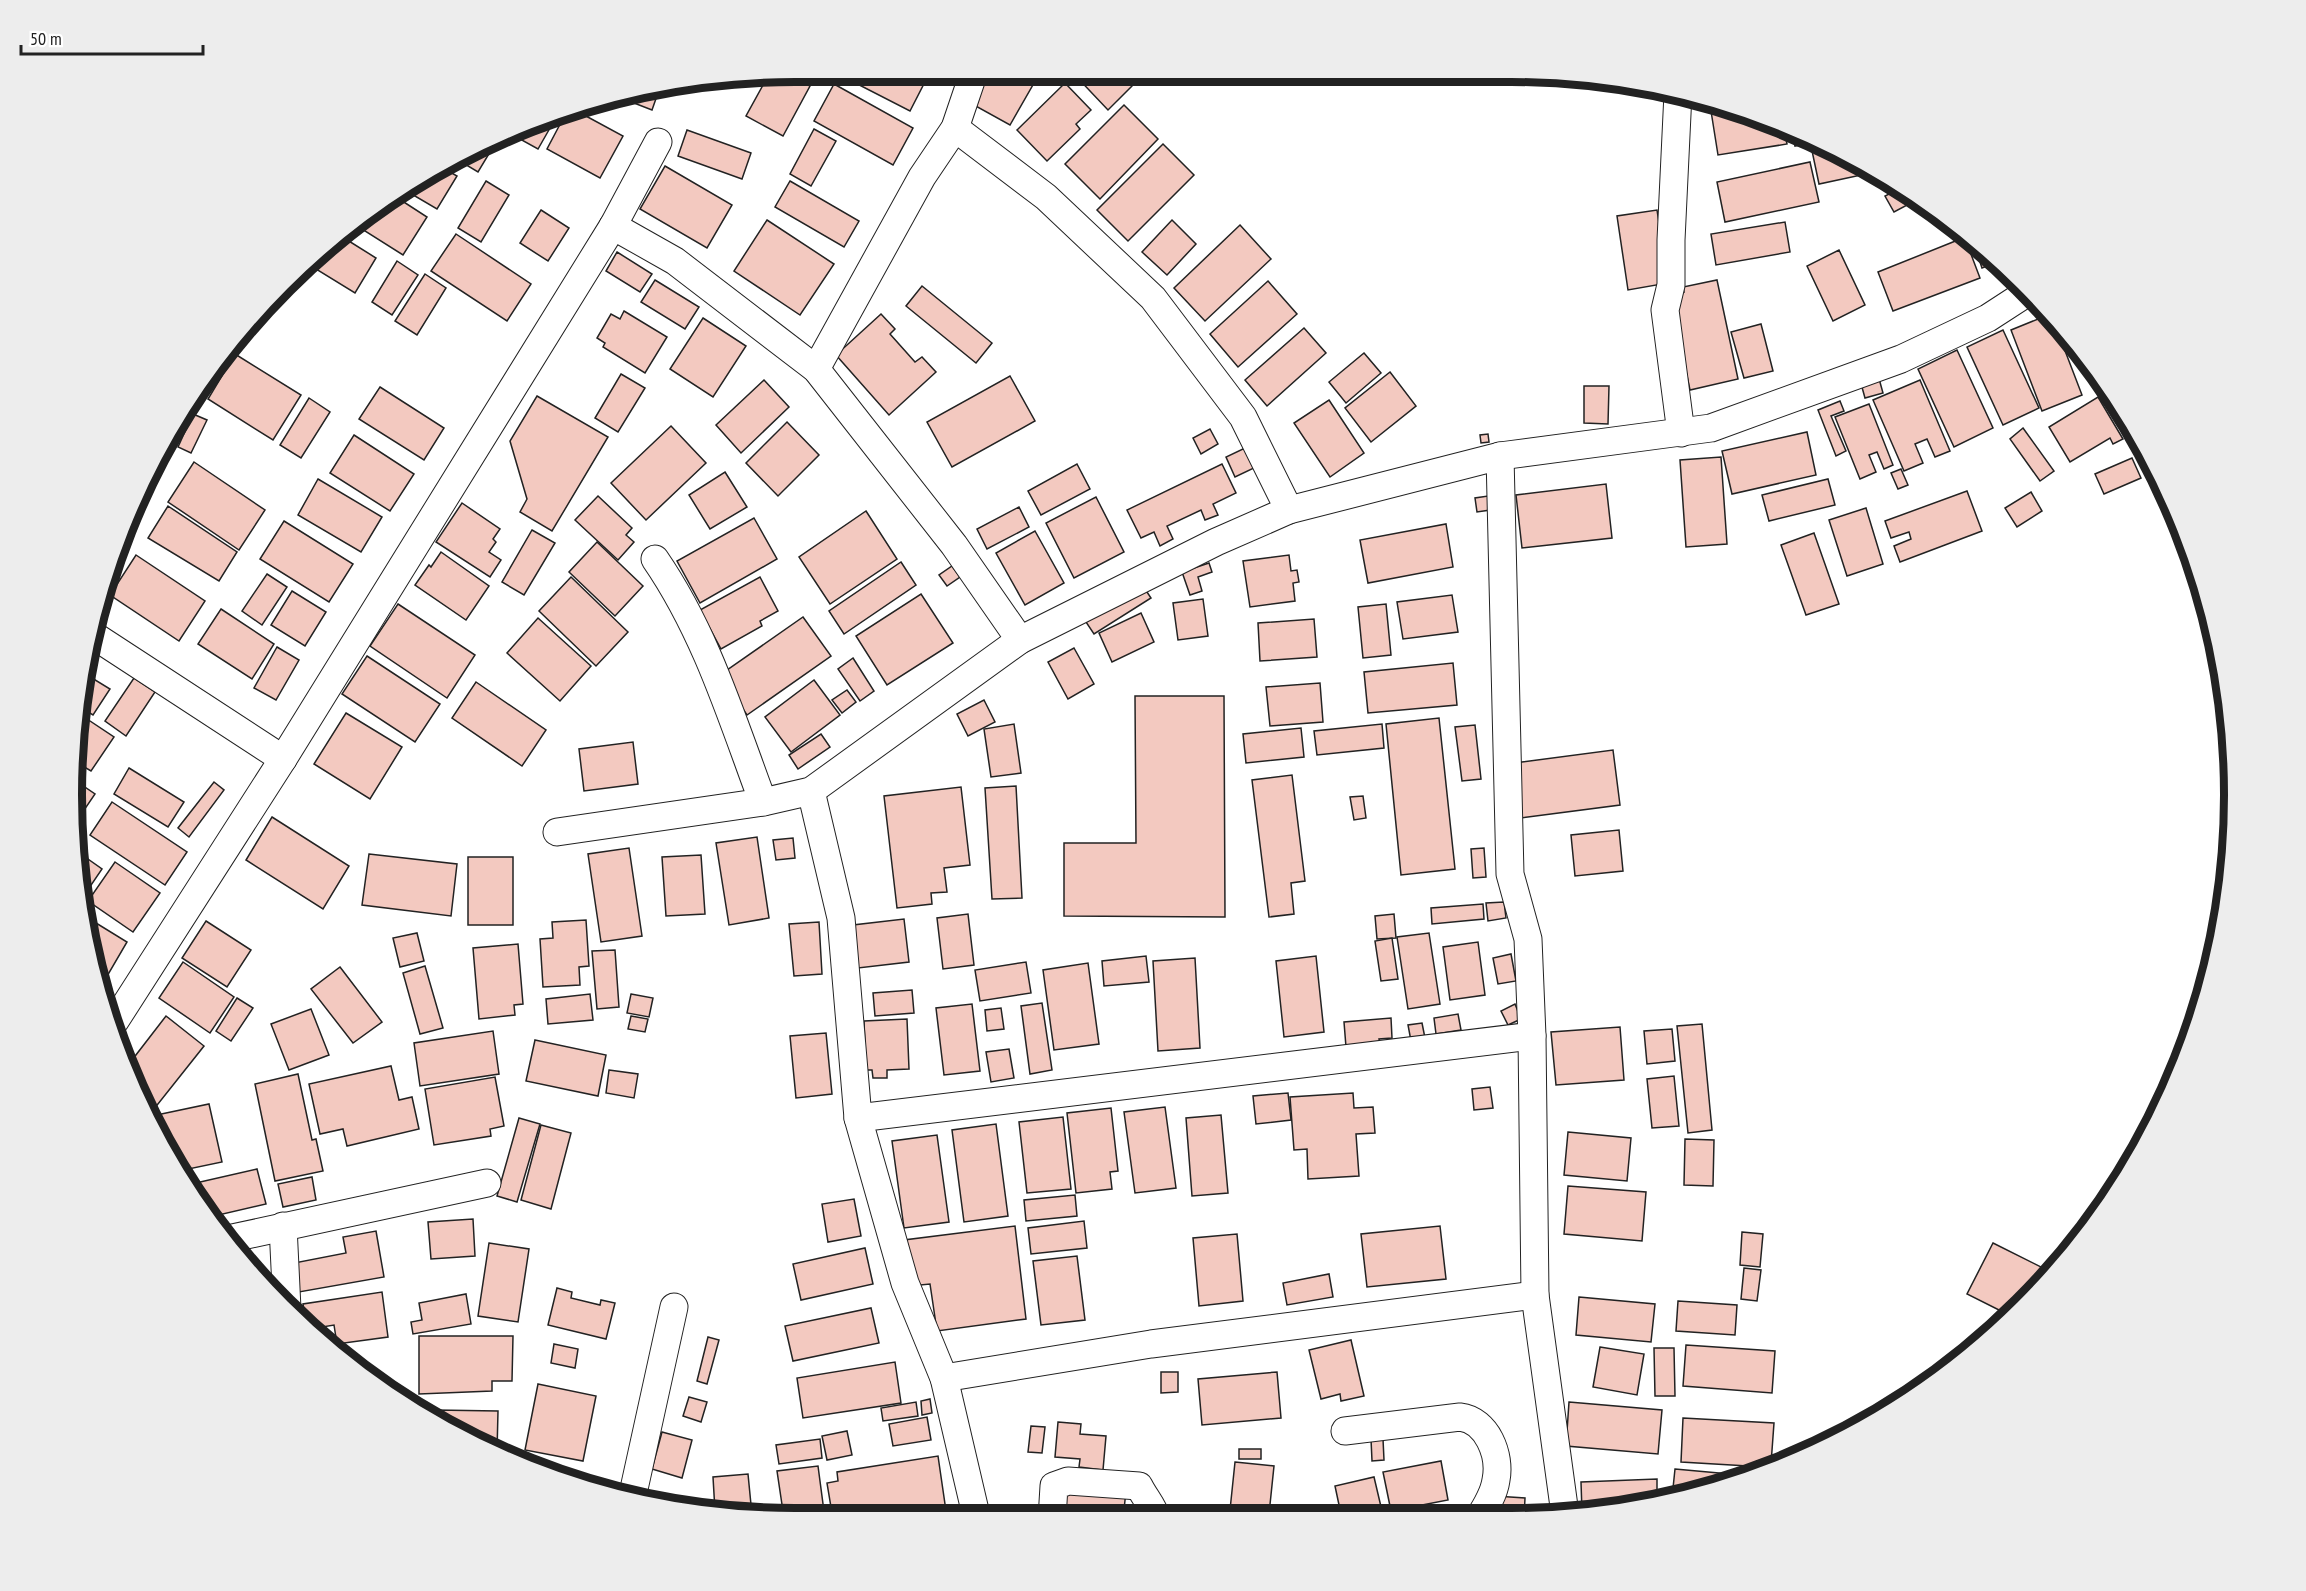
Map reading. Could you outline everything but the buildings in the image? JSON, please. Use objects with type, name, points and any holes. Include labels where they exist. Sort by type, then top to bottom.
[{"type":"street","points":[[816,369],[922,177],[955,128],[971,82]]},
{"type":"street","points":[[1678,103],[1671,285],[1665,310],[1681,433]]},
{"type":"street","points":[[955,128],[1046,196],[1153,298],[1243,417],[1288,510]]},
{"type":"street","points":[[118,1017],[283,759],[613,226],[658,142]]},
{"type":"street","points":[[613,226],[675,261],[816,369],[954,545],[1020,640]]},
{"type":"street","points":[[557,832],[763,802],[811,791],[1020,640],[1216,542],[1288,510],[1500,456],[1711,428],[1901,359],[1988,318],[2021,297]]},
{"type":"street","points":[[1500,456],[1510,874],[1527,939],[1532,1035],[1535,1295],[1564,1506]]},
{"type":"street","points":[[655,559],[677,592],[715,672],[763,802]]},
{"type":"street","points":[[100,640],[283,759]]},
{"type":"street","points":[[811,791],[842,918],[858,1118],[904,1283],[944,1378],[974,1508]]},
{"type":"street","points":[[858,1118],[1532,1035]]},
{"type":"street","points":[[236,1237],[487,1183]]},
{"type":"street","points":[[283,1226],[286,1295]]},
{"type":"street","points":[[944,1378],[1151,1344],[1535,1295]]},
{"type":"street","points":[[634,1490],[674,1307]]},
{"type":"street","points":[[1345,1431],[1460,1417],[1474,1420],[1485,1431],[1489,1439],[1497,1474],[1491,1496],[1484,1508]]},
{"type":"street","points":[[1053,1508],[1054,1486],[1068,1481],[1140,1486],[1145,1498],[1153,1508]]}]
